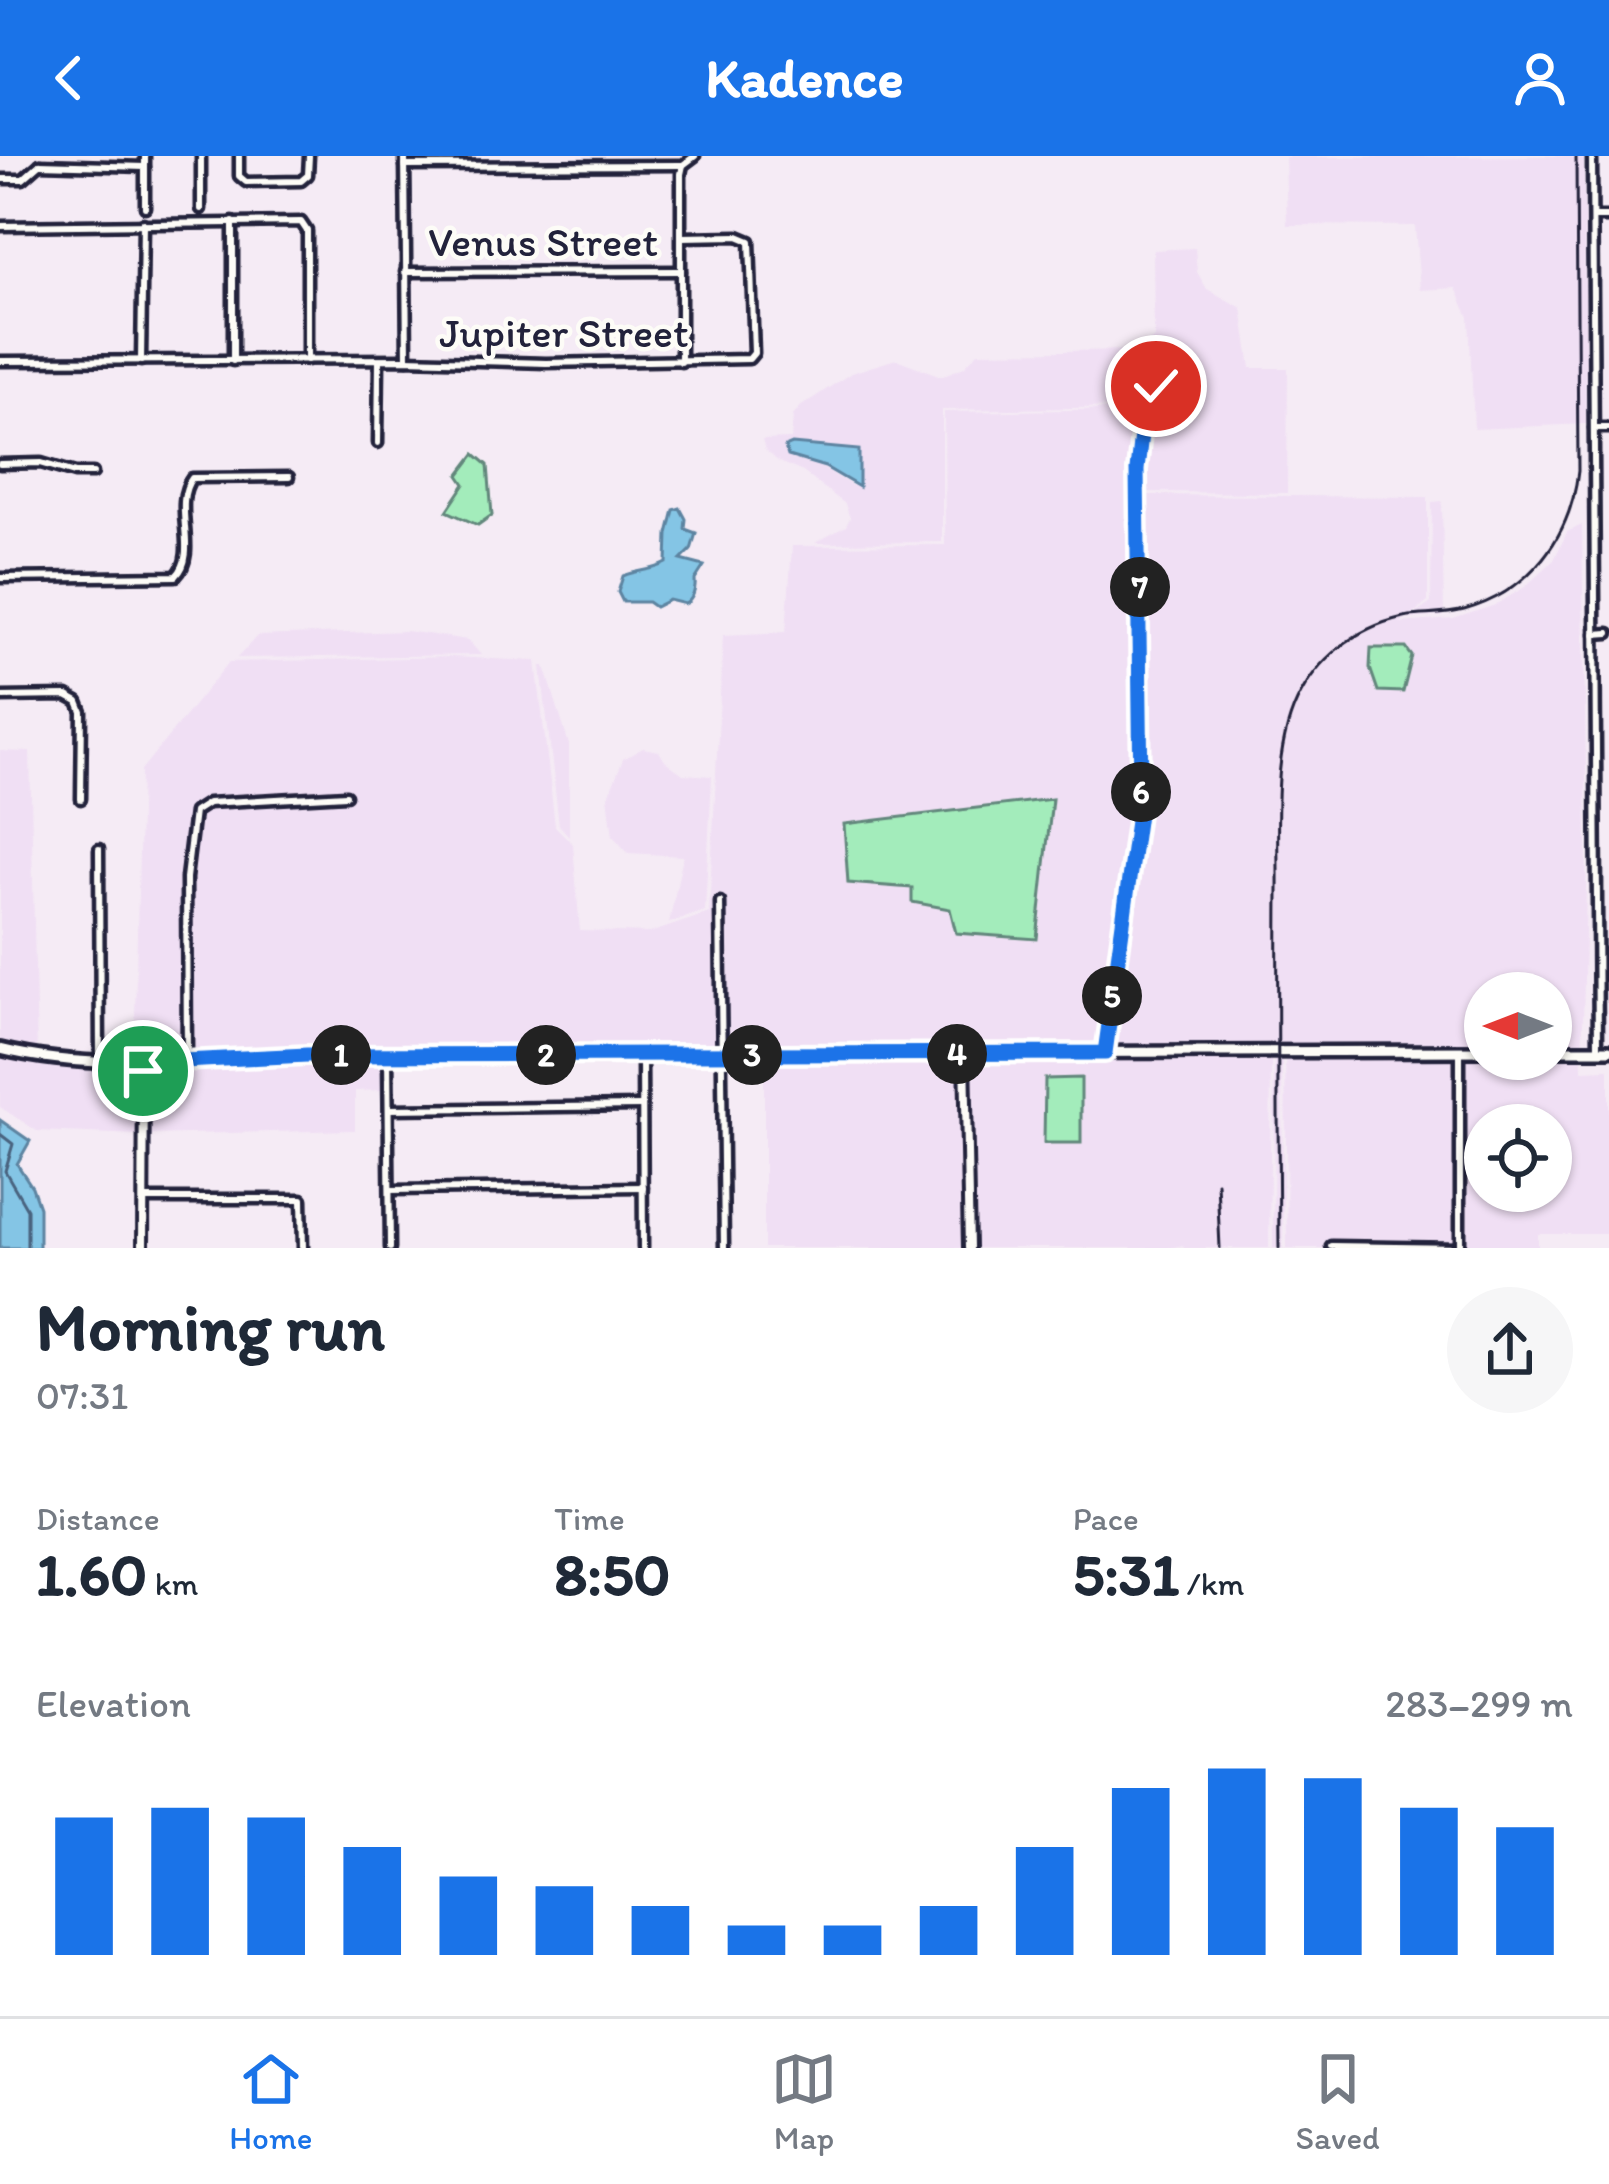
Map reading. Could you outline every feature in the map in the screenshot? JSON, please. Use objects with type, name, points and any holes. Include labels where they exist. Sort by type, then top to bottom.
[{"type":"main road","points":[[0,1049],[45,1059],[100,1063],[388,1056],[1464,1051]]},
{"type":"main road","points":[[1572,1050],[1603,1050]]},
{"type":"street","points":[[145,156],[145,207]]},
{"type":"street","points":[[201,156],[201,209]]},
{"type":"street","points":[[239,156],[241,179],[306,179],[309,156]]},
{"type":"street","points":[[404,156],[407,358]]},
{"type":"street","points":[[405,166],[624,160],[683,165],[695,156]]},
{"type":"street","points":[[1592,156],[1603,1050]]},
{"type":"street","points":[[0,179],[23,179],[38,160],[145,167]]},
{"type":"street","points":[[681,362],[683,165]]},
{"type":"street","points":[[1593,218],[1609,217]]},
{"type":"street","points":[[0,226],[296,221],[307,231],[307,360]]},
{"type":"street","points":[[233,222],[233,361]]},
{"type":"street","points":[[141,361],[142,224]]},
{"type":"street","name":"Jupiter Street","points":[[0,361],[681,362],[749,358],[754,353],[750,241],[745,237],[682,237]]},
{"type":"street","name":"Venus Street","points":[[405,272],[681,271]]},
{"type":"street","points":[[378,443],[379,361]]},
{"type":"street","points":[[1105,1053],[1141,792],[1137,470],[1145,398],[1156,386]]},
{"type":"street","points":[[1594,428],[1609,428]]},
{"type":"street","points":[[0,464],[41,463],[93,473]]},
{"type":"street","points":[[0,578],[176,576],[184,568],[184,489],[192,478],[289,477]]},
{"type":"street","points":[[1595,634],[1609,633]]},
{"type":"street","points":[[0,697],[67,697],[78,702],[82,799]]},
{"type":"street","points":[[187,1059],[186,878],[194,812],[208,802],[346,795]]},
{"type":"street","points":[[1597,841],[1609,841]]},
{"type":"street","points":[[99,849],[100,1063]]},
{"type":"street","points":[[720,902],[724,1248]]},
{"type":"street","points":[[1331,1246],[1460,1248],[1460,1051]]},
{"type":"street","points":[[965,1054],[969,1248]]},
{"type":"street","points":[[643,1055],[644,1248]]},
{"type":"street","points":[[388,1056],[390,1248]]},
{"type":"street","points":[[143,1063],[143,1248]]},
{"type":"street","points":[[388,1108],[642,1106]]},
{"type":"street","points":[[390,1190],[643,1187]]},
{"type":"street","points":[[144,1199],[302,1199],[303,1248]]},
{"type":"shaded area","points":[[1584,156],[1586,424],[1474,429],[1469,317],[1456,288],[1420,290],[1415,226],[1287,225],[1285,157]]},
{"type":"shaded area","points":[[1195,248],[1197,272],[1207,289],[1242,308],[1251,368],[1288,368],[1287,493],[1148,492],[1145,439],[1149,400],[1161,385],[1156,381],[1142,396],[1141,407],[942,410],[942,542],[815,543],[846,526],[850,518],[845,504],[803,472],[779,462],[765,450],[762,440],[791,439],[793,416],[800,407],[851,373],[896,359],[941,376],[964,367],[978,352],[1140,350],[1154,338],[1153,250]],"holes":[[[792,444],[859,450],[853,486]]]},
{"type":"shaded area","points":[[1140,409],[1145,495],[1428,497],[1428,602],[1400,623],[1453,619],[1495,605],[1525,587],[1554,560],[1567,532],[1582,525],[1587,842],[1582,1070],[1609,1069],[1609,1234],[1538,1234],[1538,1248],[1287,1248],[1285,1043],[1182,1044],[1183,1061],[1271,1060],[1269,1248],[764,1248],[764,1048],[134,1056],[141,770],[229,662],[452,657],[536,661],[555,826],[573,844],[580,931],[650,933],[709,913],[723,635],[786,632],[792,546],[945,545],[944,412]]},
{"type":"shaded area","points":[[1442,501],[1444,616],[1408,619],[1431,603],[1432,502]]},
{"type":"shaded area","points":[[406,631],[468,640],[481,655],[237,658],[257,636]]},
{"type":"shaded area","points":[[541,666],[545,666],[569,745],[569,836],[559,825]]},
{"type":"shaded area","points":[[643,748],[659,751],[683,774],[712,776],[705,911],[669,923],[683,856],[628,853],[613,836],[608,797],[623,759]]},
{"type":"shaded area","points":[[0,751],[30,752],[37,1054],[0,1045]]},
{"type":"shaded area","points":[[0,1053],[44,1063],[139,1066],[139,1135],[37,1131],[0,1107]]},
{"type":"shaded area","points":[[1282,1055],[1283,1248],[1273,1248],[1274,1059],[1186,1056]]},
{"type":"shaded area","points":[[384,1059],[385,1090],[355,1091],[355,1130],[147,1135],[148,1066]]},
{"type":"green space","points":[[475,454],[488,465],[492,515],[478,525],[447,511],[465,484],[459,475]]},
{"type":"green space","points":[[1371,648],[1406,648],[1412,656],[1403,692],[1378,691],[1370,668]]},
{"type":"green space","points":[[1052,799],[1037,939],[956,933],[950,909],[912,902],[912,888],[848,883],[844,824]]},
{"type":"green space","points":[[1081,1078],[1081,1143],[1044,1143],[1045,1079]]},
{"type":"water","points":[[785,447],[859,450],[859,487],[825,467],[788,456]]},
{"type":"water","points":[[680,508],[685,529],[696,533],[691,550],[681,560],[704,566],[692,597],[685,604],[669,600],[655,607],[648,602],[623,602],[618,592],[623,576],[667,563],[668,534],[674,510]]},
{"type":"water","points":[[0,1120],[30,1141],[17,1164],[39,1207],[39,1248],[0,1248]]},
{"type":"railway","points":[[1279,1248],[1278,815],[1284,739],[1310,678],[1346,642],[1392,620],[1457,612],[1487,602],[1527,576],[1556,539],[1578,471],[1576,156]]},
{"type":"railway","points":[[1217,1182],[1220,1248]]},
{"type":"route","points":[[143,1071],[143,1063],[307,1055],[1105,1053],[1141,792],[1137,470],[1145,398],[1156,386]]}]
